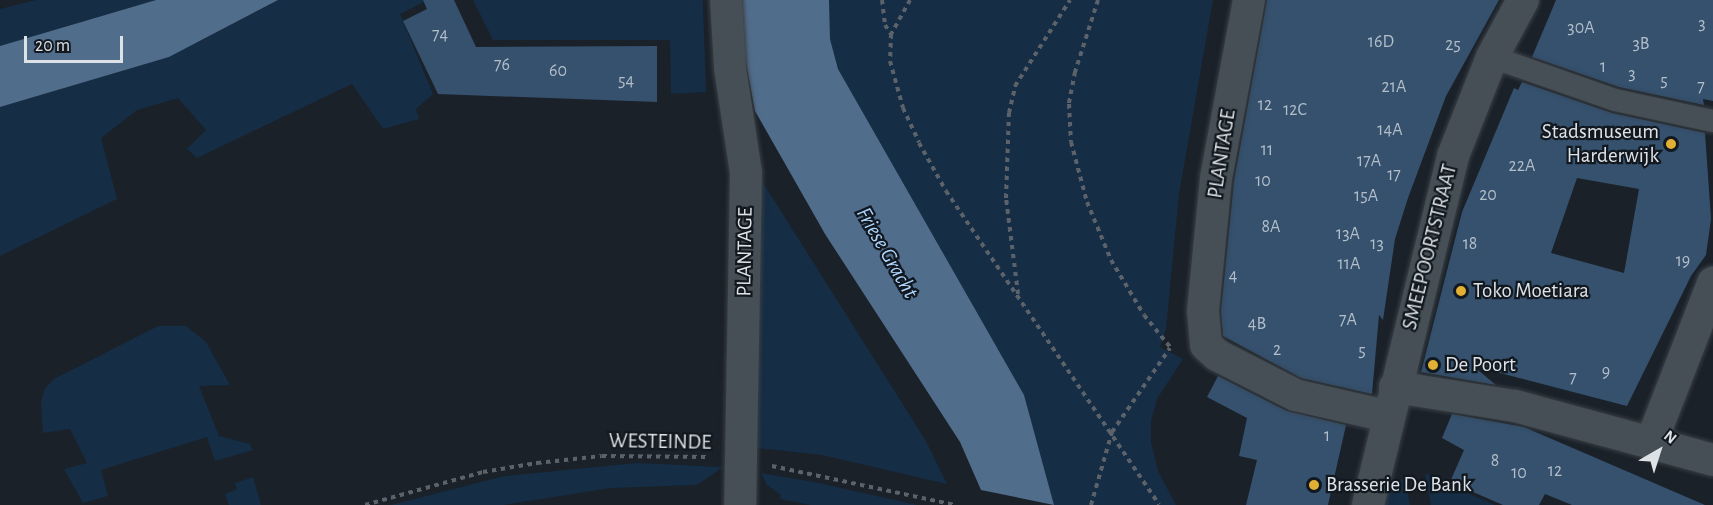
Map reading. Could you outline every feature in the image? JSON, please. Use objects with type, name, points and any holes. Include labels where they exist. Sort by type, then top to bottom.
[{"type":"street","name":"PLANTAGE","points":[[726,0],[730,68],[746,172],[740,505]]},
{"type":"street","name":"PLANTAGE","points":[[1206,345],[1203,311],[1216,178],[1249,0]]},
{"type":"street","name":"SMEEPOORTSTRAAT","points":[[1368,505],[1391,402],[1453,156],[1492,57],[1522,0]]},
{"type":"street","points":[[1492,57],[1615,100],[1713,121]]},
{"type":"street","points":[[1651,443],[1713,283]]},
{"type":"street","points":[[1206,345],[1217,355],[1287,392],[1391,402],[1515,406],[1713,460]]},
{"type":"path","points":[[882,0],[885,25],[891,34]]},
{"type":"path","points":[[910,0],[891,34],[890,61],[903,108],[919,143],[946,191],[1160,505]]},
{"type":"path","points":[[1018,296],[1006,198],[1009,113],[1015,86],[1070,0]]},
{"type":"path","points":[[1098,0],[1069,104],[1071,142],[1087,202],[1111,260],[1144,315],[1170,348],[1193,355],[1206,345]]},
{"type":"path","points":[[1090,505],[1112,432],[1170,348]]},
{"type":"path","name":"WESTEINDE","points":[[365,505],[483,472],[537,463],[658,455],[741,460],[956,505]]},
{"type":"shaded area","points":[[36,0],[156,0],[0,46],[0,9]]},
{"type":"shaded area","points":[[278,0],[428,0],[400,14],[433,94],[416,109],[419,119],[383,129],[352,84],[197,158],[187,149],[206,130],[178,98],[137,110],[101,138],[117,199],[0,256],[0,107],[169,57]]},
{"type":"shaded area","points":[[473,0],[703,0],[706,92],[671,94],[670,40],[493,40]]},
{"type":"shaded area","points":[[829,0],[1213,0],[1179,194],[1166,329],[1160,347],[1183,359],[1157,399],[1151,421],[1151,442],[1158,471],[1176,505],[1054,505],[1024,395],[838,69],[830,39]]},
{"type":"shaded area","points":[[760,178],[926,441],[947,484],[822,455],[758,448]]},
{"type":"shaded area","points":[[158,326],[186,326],[206,342],[230,385],[199,386],[219,436],[250,444],[253,450],[215,461],[207,437],[101,470],[108,496],[83,503],[64,469],[87,463],[70,429],[43,433],[41,402],[45,388],[54,379]]},
{"type":"shaded area","points":[[637,463],[723,467],[697,485],[611,488],[504,505],[391,505],[505,476]]},
{"type":"shaded area","points":[[761,473],[814,482],[917,505],[811,505],[780,499],[781,495],[767,485]]},
{"type":"shaded area","points":[[1425,473],[1467,493],[1495,505],[1431,505]]},
{"type":"shaded area","points":[[253,477],[261,505],[229,505],[225,494],[237,489],[235,483]]},
{"type":"shaded area","points":[[1405,479],[1410,505],[1379,505],[1384,483]]},
{"type":"water","points":[[156,0],[278,0],[169,57],[0,107],[0,46]]},
{"type":"water","name":"Friese Gracht","points":[[742,0],[829,0],[830,39],[838,69],[1024,395],[1054,505],[981,490],[960,442],[825,234],[755,111],[742,41]]},
{"type":"building","points":[[423,0],[454,0],[476,47],[657,46],[657,102],[438,94],[403,21],[427,9]]},
{"type":"building","points":[[1267,0],[1499,0],[1446,96],[1408,198],[1395,239],[1383,320],[1379,315],[1372,394],[1301,378],[1223,336],[1221,311],[1234,181]]},
{"type":"building","points":[[1556,0],[1713,0],[1713,101],[1703,99],[1704,105],[1619,87],[1532,57]]},
{"type":"building","points":[[1522,82],[1612,113],[1705,133],[1711,219],[1706,255],[1691,276],[1627,406],[1473,366],[1496,385],[1421,372],[1462,212],[1514,88],[1518,90]],"holes":[[[1577,178],[1639,189],[1624,273],[1551,253]]]},
{"type":"building","points":[[1218,376],[1287,411],[1346,425],[1328,505],[1246,505],[1257,460],[1239,456],[1247,418],[1207,397]]},
{"type":"building","points":[[1452,414],[1524,427],[1705,505],[1572,505],[1545,494],[1539,505],[1503,505],[1450,482],[1464,450],[1442,438]]},
{"type":"place","name":"Stadsmuseum Harderwijk","points":[[1671,144]]},
{"type":"place","name":"Toko Moetiara","points":[[1461,291]]},
{"type":"place","name":"De Poort","points":[[1433,365]]},
{"type":"place","name":"Brasserie De Bank","points":[[1314,485]]}]
